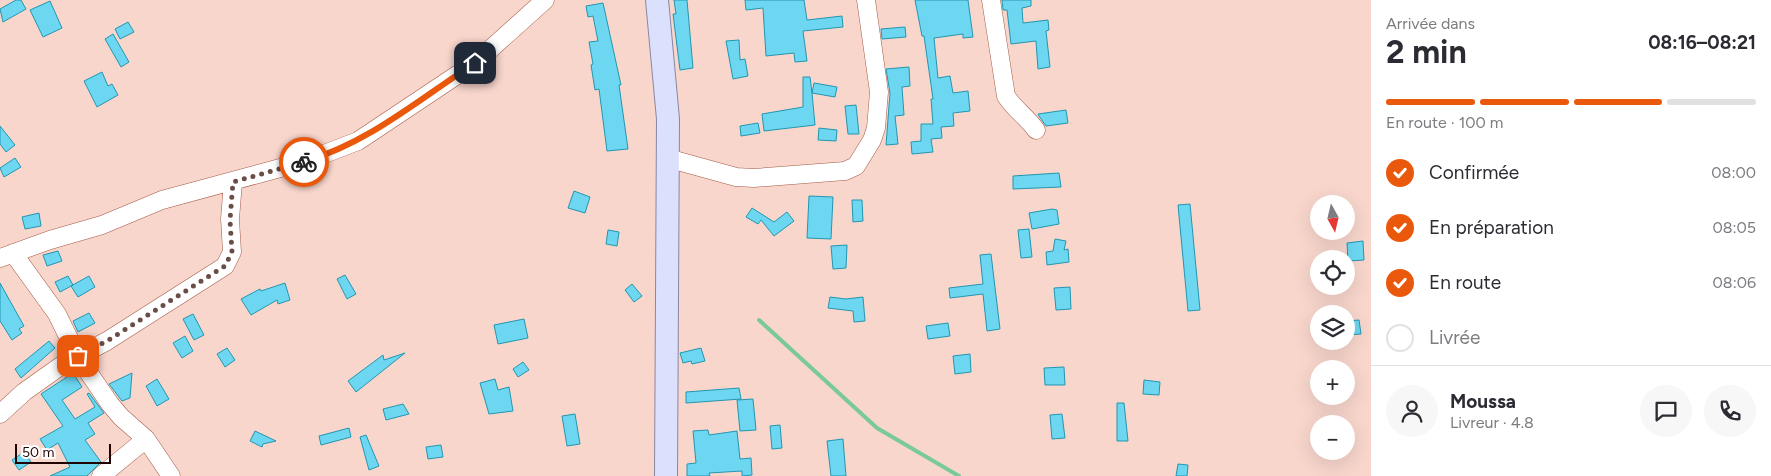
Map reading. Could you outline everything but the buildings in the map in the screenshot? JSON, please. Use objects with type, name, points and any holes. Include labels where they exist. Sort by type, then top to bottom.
[{"type":"main road","points":[[657,0],[668,119],[666,476]]},
{"type":"street","points":[[171,476],[146,439],[121,417],[78,356],[57,314],[7,256],[95,228],[162,200],[233,182],[337,151],[374,132],[475,63],[545,0]]},
{"type":"street","points":[[667,158],[721,174],[754,178],[844,171],[856,166],[875,134],[879,101],[873,38],[866,0]]},
{"type":"street","points":[[991,0],[1006,96],[1013,106],[1027,117],[1036,130]]},
{"type":"street","points":[[0,414],[24,392],[62,365],[107,341],[225,266],[232,252],[230,220],[233,182]]},
{"type":"street","points":[[100,476],[146,439]]},
{"type":"waterway","points":[[759,320],[877,428],[959,476]]},
{"type":"way so far","points":[[78,356],[107,341],[225,266],[230,260],[232,252],[230,220],[233,182],[304,162]]},
{"type":"route","points":[[304,162],[337,151],[374,132],[475,63]]}]
